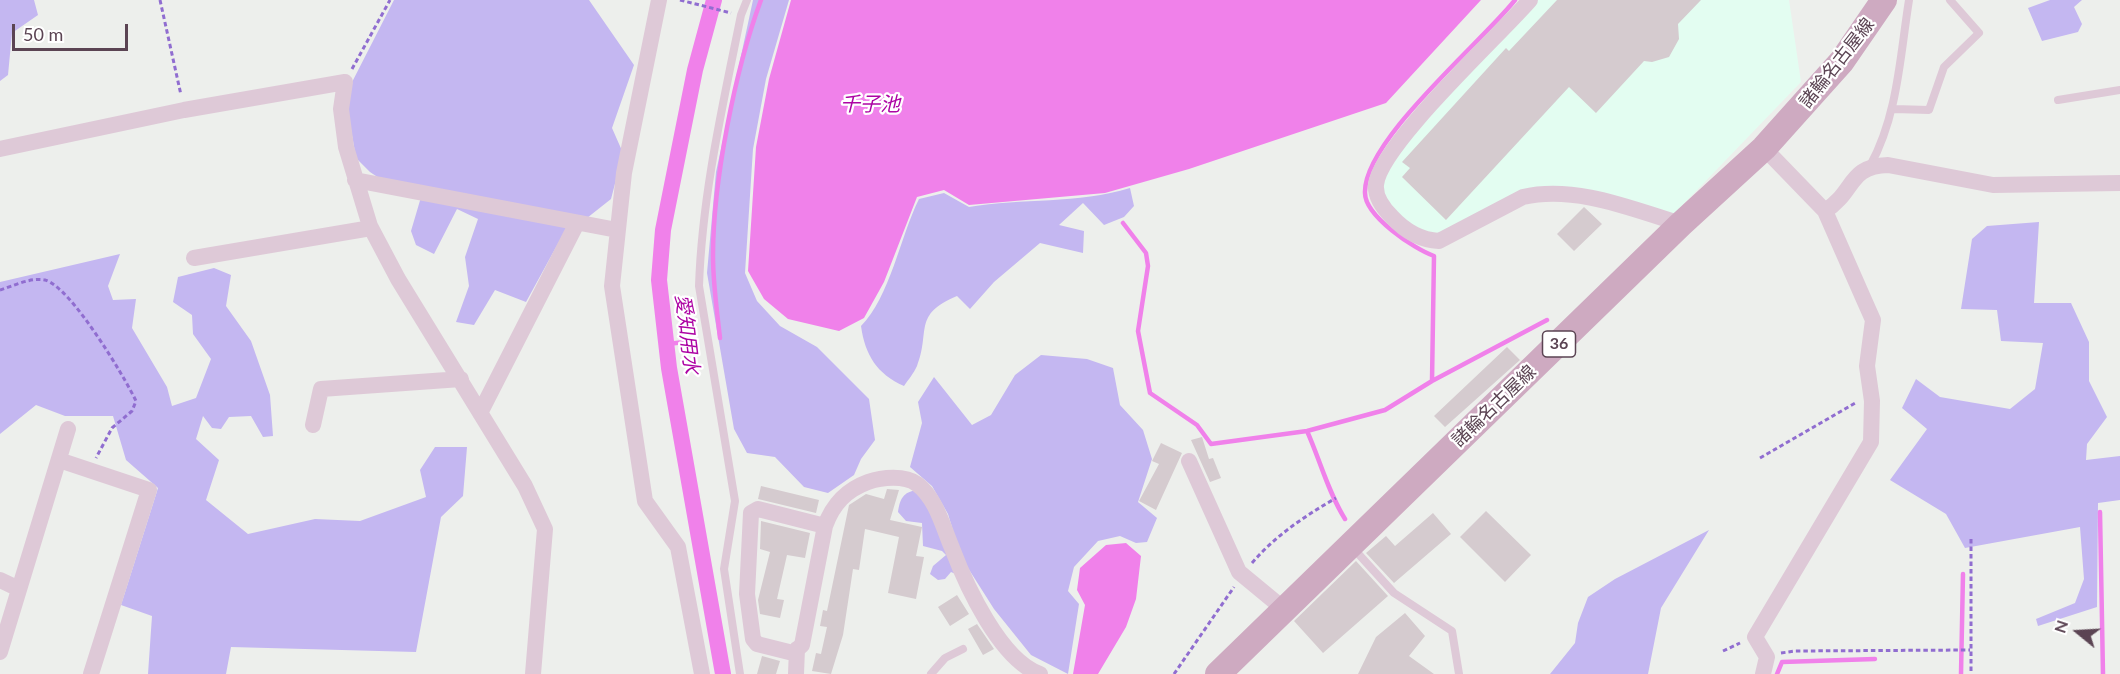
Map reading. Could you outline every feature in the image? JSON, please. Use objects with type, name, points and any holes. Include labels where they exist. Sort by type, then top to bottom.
[{"type":"main road","name":"諸輪名古屋線","points":[[1218,674],[1682,224],[1764,148],[1836,69],[1884,0]]},
{"type":"street","points":[[659,0],[624,173],[612,286],[645,501],[678,547],[702,674]]},
{"type":"street","points":[[1530,0],[1407,130],[1388,155],[1376,184],[1376,193],[1382,204],[1394,220],[1419,238],[1439,241],[1523,197],[1537,194],[1564,193],[1682,224]]},
{"type":"street","points":[[0,149],[184,110],[345,82],[341,109],[346,147],[371,228],[398,279],[525,486],[545,529],[533,674]]},
{"type":"street","points":[[1763,674],[1767,657],[1755,637],[1870,442],[1872,398],[1867,366],[1873,320],[1824,211],[1764,148]]},
{"type":"street","points":[[1824,211],[1837,203],[1858,173],[1870,166],[1888,165],[1993,185],[2120,183]]},
{"type":"street","points":[[355,180],[617,230]]},
{"type":"street","points":[[480,412],[577,222]]},
{"type":"street","points":[[194,258],[371,228]]},
{"type":"street","points":[[313,425],[321,389],[461,379]]},
{"type":"street","points":[[0,652],[68,429]]},
{"type":"street","points":[[59,460],[149,490],[91,674]]},
{"type":"street","points":[[1189,461],[1243,573],[1285,610]]},
{"type":"street","points":[[825,526],[758,509],[751,513],[747,594],[753,639],[757,644],[793,653],[802,645],[825,526],[830,513],[848,490],[870,481],[898,478],[915,482],[931,500],[957,562],[991,626],[1018,662],[1040,674]]},
{"type":"street","points":[[0,580],[19,590]]},
{"type":"street","points":[[796,674],[797,649]]},
{"type":"lane","points":[[740,674],[724,568],[735,501],[699,286],[700,252],[709,184],[741,15],[747,0]]},
{"type":"lane","points":[[1870,166],[1881,146],[1894,109],[1909,0]]},
{"type":"lane","points":[[1894,109],[1929,110],[1944,67],[1979,33],[1950,0]]},
{"type":"lane","points":[[2058,100],[2120,90]]},
{"type":"lane","points":[[1351,545],[1394,593],[1452,631],[1459,674]]},
{"type":"lane","points":[[931,674],[945,658],[963,649]]},
{"type":"path","points":[[160,0],[184,110]]},
{"type":"path","points":[[345,82],[390,0]]},
{"type":"path","points":[[680,0],[741,15]]},
{"type":"path","points":[[0,290],[29,281],[42,279],[50,282],[103,343],[123,374],[136,401],[132,411],[112,428],[100,447],[91,471]]},
{"type":"path","points":[[1760,458],[1852,403],[1872,398]]},
{"type":"path","points":[[1174,674],[1220,610],[1243,573],[1273,541],[1300,520],[1336,498]]},
{"type":"path","points":[[1971,539],[1971,674]]},
{"type":"path","points":[[1723,651],[1755,637]]},
{"type":"path","points":[[1767,657],[1795,651],[1970,650]]},
{"type":"shaded area","points":[[0,0],[34,0],[38,15],[12,33],[8,75],[0,81]]},
{"type":"shaded area","points":[[394,0],[589,0],[634,65],[612,128],[623,153],[611,199],[587,218],[566,229],[526,302],[495,290],[474,325],[456,322],[469,286],[465,257],[478,219],[457,209],[434,254],[416,245],[411,231],[424,187],[388,184],[370,172],[356,158],[349,118],[348,90]]},
{"type":"shaded area","points":[[753,0],[789,0],[766,79],[753,149],[745,273],[757,301],[780,326],[817,347],[869,399],[875,440],[861,459],[854,475],[828,493],[804,487],[775,457],[747,453],[734,429],[707,273],[716,172]]},
{"type":"shaded area","points":[[1536,0],[1789,0],[1801,82],[1672,216],[1567,190],[1436,236],[1396,218],[1380,192],[1390,159]]},
{"type":"shaded area","points":[[2050,0],[2082,0],[2074,7],[2082,24],[2078,32],[2042,41],[2028,8]]},
{"type":"shaded area","points":[[1130,188],[1134,206],[1124,217],[1104,225],[1083,203],[1059,225],[1084,231],[1083,253],[1040,243],[994,282],[970,309],[957,296],[934,310],[925,325],[917,366],[904,386],[886,376],[869,355],[861,326],[880,299],[919,199],[944,193],[969,207],[1009,202],[1070,199]]},
{"type":"shaded area","points":[[2039,222],[2034,303],[2071,303],[2089,342],[2089,381],[2107,417],[2087,444],[2086,460],[2120,456],[2120,500],[2098,503],[2097,607],[2038,626],[2036,619],[2075,603],[2084,579],[2080,527],[1965,548],[1946,514],[1890,480],[1927,429],[1902,408],[1916,379],[1940,397],[2010,409],[2035,389],[2043,343],[2001,341],[1997,310],[1961,309],[1972,239],[1987,226]]},
{"type":"shaded area","points":[[120,254],[108,286],[113,300],[136,299],[132,328],[167,387],[172,406],[196,398],[211,359],[193,334],[192,315],[173,302],[178,277],[214,268],[231,275],[226,306],[251,341],[270,395],[273,436],[263,437],[251,416],[229,417],[221,429],[212,428],[203,416],[196,439],[219,460],[206,500],[248,534],[315,519],[360,521],[426,497],[420,470],[435,447],[467,447],[463,496],[441,517],[416,652],[231,647],[226,674],[148,674],[152,616],[121,605],[158,488],[126,460],[113,416],[65,416],[36,405],[0,434],[0,282]]},
{"type":"shaded area","points":[[1041,355],[1087,359],[1113,368],[1120,405],[1143,430],[1152,459],[1138,502],[1157,518],[1147,542],[1136,543],[1120,536],[1098,541],[1074,567],[1068,591],[1079,604],[1068,674],[1031,655],[994,609],[961,557],[948,514],[932,486],[910,467],[922,423],[918,402],[934,377],[972,425],[991,415],[1015,375]]},
{"type":"shaded area","points":[[917,490],[929,503],[958,575],[951,572],[945,579],[938,580],[930,574],[933,566],[946,555],[942,551],[923,546],[922,523],[906,521],[898,512],[903,497],[908,492]]},
{"type":"shaded area","points":[[1709,530],[1661,608],[1648,674],[1550,674],[1575,643],[1578,623],[1588,597],[1615,579]]},
{"type":"water","name":"千子池","points":[[791,0],[1481,0],[1386,103],[1189,169],[1105,193],[969,205],[944,190],[917,197],[884,282],[864,318],[839,331],[788,319],[764,299],[748,271],[756,147],[769,79]]},
{"type":"water","points":[[1126,543],[1141,556],[1136,599],[1126,627],[1098,674],[1073,674],[1085,605],[1077,590],[1080,568],[1106,545]]},
{"type":"building","points":[[1557,0],[1701,0],[1678,24],[1679,39],[1669,57],[1652,62],[1644,61],[1596,113],[1569,87],[1446,220],[1402,177],[1410,168],[1402,162],[1506,48],[1509,51]]},
{"type":"building","points":[[1584,207],[1602,224],[1574,251],[1557,234]]},
{"type":"building","points":[[1507,347],[1520,360],[1445,427],[1434,416]]},
{"type":"building","points":[[1202,437],[1209,459],[1213,458],[1221,478],[1210,482],[1191,440]]},
{"type":"building","points":[[1161,443],[1182,453],[1156,510],[1139,501],[1159,464],[1152,461]]},
{"type":"building","points":[[761,486],[819,500],[816,513],[758,499]]},
{"type":"building","points":[[887,489],[899,490],[890,520],[922,527],[916,556],[924,557],[916,599],[888,593],[899,537],[865,529],[859,570],[853,569],[843,635],[831,674],[812,671],[816,653],[821,654],[827,627],[820,626],[823,610],[827,611],[849,505],[866,494],[884,499]]},
{"type":"building","points":[[1486,511],[1531,555],[1505,582],[1460,537]]},
{"type":"building","points":[[1433,513],[1451,534],[1394,583],[1366,553],[1386,536],[1395,546]]},
{"type":"building","points":[[761,521],[810,533],[805,558],[787,555],[777,599],[784,600],[780,618],[760,614],[758,600],[770,552],[760,549]]},
{"type":"building","points":[[1356,561],[1388,596],[1323,653],[1294,621]]},
{"type":"building","points":[[957,595],[969,614],[950,626],[938,607]]},
{"type":"building","points":[[1405,613],[1425,636],[1409,656],[1434,674],[1358,674],[1376,637]]},
{"type":"building","points":[[977,624],[994,649],[983,655],[968,629]]},
{"type":"building","points":[[762,656],[780,661],[776,674],[757,674]]},
{"type":"waterway","name":"愛知用水","points":[[714,0],[695,70],[663,230],[659,280],[669,368],[723,674]]},
{"type":"waterway","points":[[720,338],[713,266],[714,226],[721,160],[734,92],[761,0]]},
{"type":"waterway","points":[[1432,381],[1434,256],[1403,239],[1373,212],[1365,193],[1369,172],[1383,147],[1403,120],[1515,0]]},
{"type":"waterway","points":[[1123,223],[1146,253],[1148,266],[1138,331],[1150,393],[1197,425],[1211,444],[1307,431],[1385,410],[1432,381],[1547,320]]},
{"type":"waterway","points":[[667,344],[694,341]]},
{"type":"waterway","points":[[1307,431],[1329,487],[1345,519]]},
{"type":"waterway","points":[[2100,512],[2103,674]]},
{"type":"waterway","points":[[1961,674],[1963,574]]},
{"type":"waterway","points":[[1777,674],[1782,662],[1875,659]]}]
